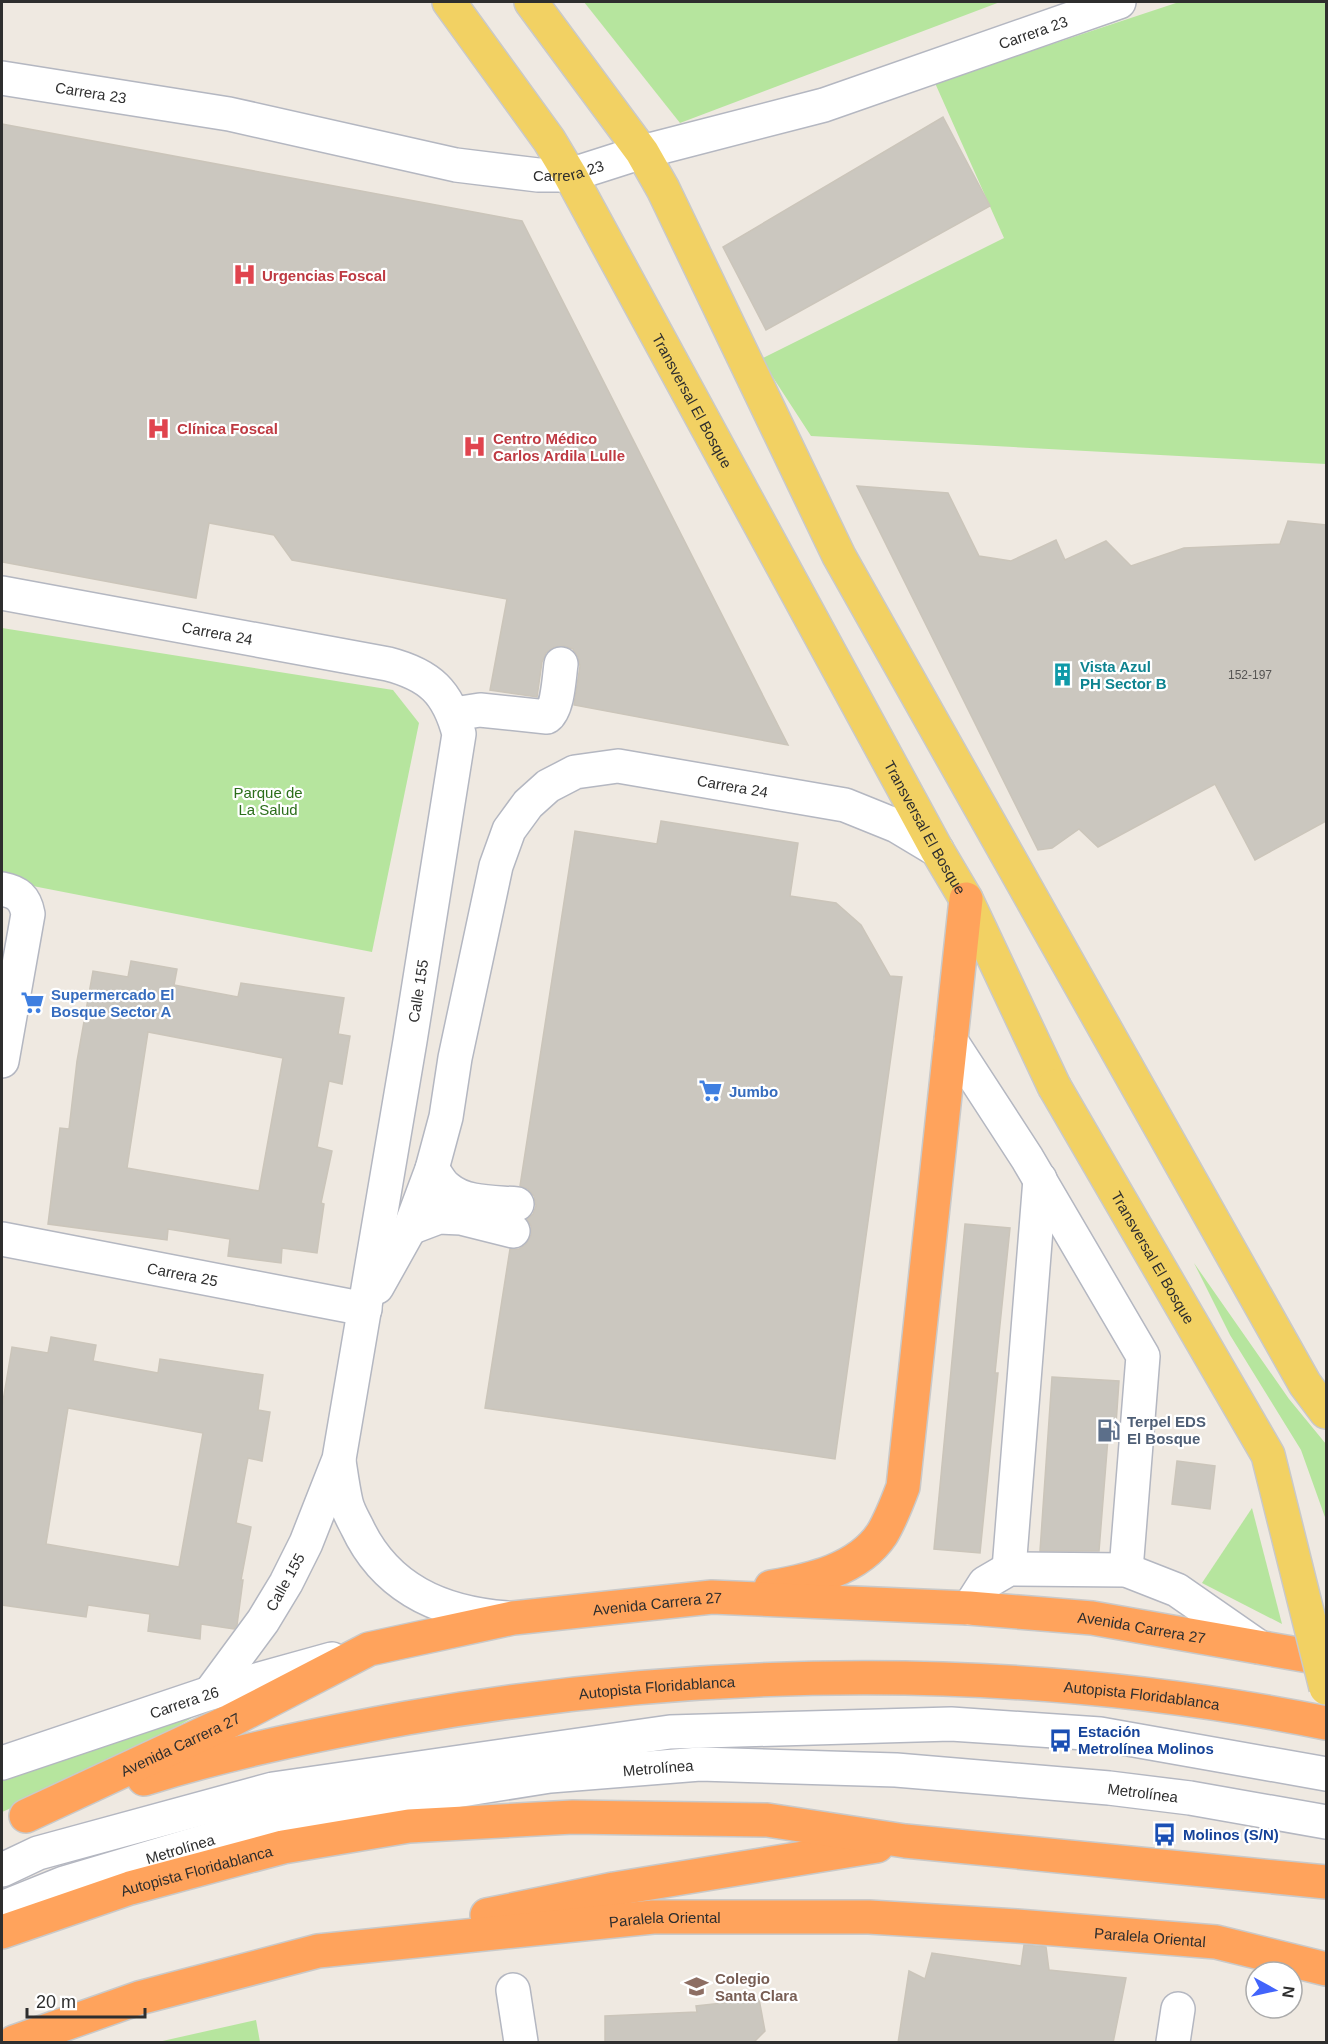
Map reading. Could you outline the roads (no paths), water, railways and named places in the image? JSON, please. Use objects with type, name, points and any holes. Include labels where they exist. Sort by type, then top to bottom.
[{"type":"highway","points":[[712,1597],[815,1579],[856,1559],[881,1536],[903,1487],[966,899]]},
{"type":"highway","name":"Avenida Carrera 27","points":[[14,1821],[230,1721],[369,1649],[513,1618],[712,1597],[969,1608],[1092,1618],[1326,1659]]},
{"type":"highway","name":"Autopista Floridablanca","points":[[14,1821],[177,1769],[331,1732],[488,1704],[644,1686],[803,1678],[961,1680],[1119,1691],[1275,1713],[1326,1723]]},
{"type":"highway","name":"Autopista Floridablanca","points":[[2,1932],[130,1888],[283,1847],[409,1826],[573,1817],[767,1820],[905,1841],[1326,1882]]},
{"type":"highway","points":[[318,1951],[614,1889],[905,1841]]},
{"type":"highway","name":"Paralela Oriental","points":[[14,2043],[139,1998],[318,1951],[653,1917],[869,1917],[1017,1926],[1216,1942],[1326,1969]]},
{"type":"main road","name":"Transversal El Bosque","points":[[449,2],[549,140],[570,175],[937,850],[966,899],[1054,1086],[1268,1455],[1326,1688]]},
{"type":"main road","points":[[531,2],[642,152],[663,189],[839,556],[1305,1384],[1326,1412]]},
{"type":"street","name":"Carrera 23","points":[[2,78],[229,114],[456,165],[538,175],[570,175],[642,152],[824,105],[1119,2]]},
{"type":"street","name":"Carrera 24","points":[[2,593],[388,664],[410,670],[429,681]]},
{"type":"street","points":[[454,714],[480,710],[547,717],[554,707],[561,664]]},
{"type":"street","name":"Calle 155","points":[[210,1693],[256,1630],[286,1583],[315,1522],[339,1459],[456,762],[459,734],[454,714],[445,697],[429,681]]},
{"type":"street","name":"Carrera 24","points":[[528,804],[548,786],[576,772],[618,766],[845,805],[897,825],[937,850]]},
{"type":"street","name":"Calle 155","points":[[365,1309],[410,1228],[432,1169],[446,1117],[496,866],[509,830],[528,804]]},
{"type":"street","points":[[2,889],[13,891],[21,897],[26,904],[28,914],[2,1061]]},
{"type":"street","points":[[951,1041],[1040,1179],[1143,1356],[1126,1570]]},
{"type":"street","points":[[410,1228],[439,1217],[515,1218],[446,1188],[432,1169]]},
{"type":"street","points":[[1009,1569],[1040,1179]]},
{"type":"street","name":"Carrera 25","points":[[2,1239],[365,1309]]},
{"type":"street","name":"Calle 155","points":[[339,1459],[346,1504],[366,1546],[396,1580],[435,1604],[479,1616],[513,1618]]},
{"type":"street","points":[[969,1608],[985,1583],[1009,1569],[1126,1570],[1177,1590],[1259,1647]]},
{"type":"street","name":"Carrera 26","points":[[2,1763],[210,1693],[369,1649]]},
{"type":"street","name":"Metrolínea","points":[[2,1870],[38,1853],[273,1789],[670,1732],[951,1724],[1100,1734],[1326,1774]]},
{"type":"street","name":"Metrolínea","points":[[2,1908],[64,1883],[279,1819],[550,1776],[700,1764],[896,1770],[1109,1788],[1190,1797],[1326,1822]]},
{"type":"street","points":[[513,1990],[522,2043]]},
{"type":"street","points":[[1173,2043],[1178,2009]]},
{"type":"place","name":"Urgencias Foscal","points":[[244,275]]},
{"type":"place","name":"Clínica Foscal","points":[[159,428]]},
{"type":"place","name":"Centro Médico Carlos Ardila Lulle","points":[[475,447]]},
{"type":"place","name":"Vista Azul PH Sector B","points":[[1062,675]]},
{"type":"place","name":"Supermercado El Bosque Sector A","points":[[33,1003]]},
{"type":"place","name":"Jumbo","points":[[711,1091]]},
{"type":"place","name":"Terpel EDS El Bosque","points":[[1109,1430]]},
{"type":"place","name":"Estación Metrolínea Molinos","points":[[1060,1740]]},
{"type":"place","name":"Molinos (S/N)","points":[[1165,1834]]},
{"type":"place","name":"Colegio Santa Clara","points":[[697,1987]]},
{"type":"park label","name":"Parque de La Salud","points":[[268,800]]}]
